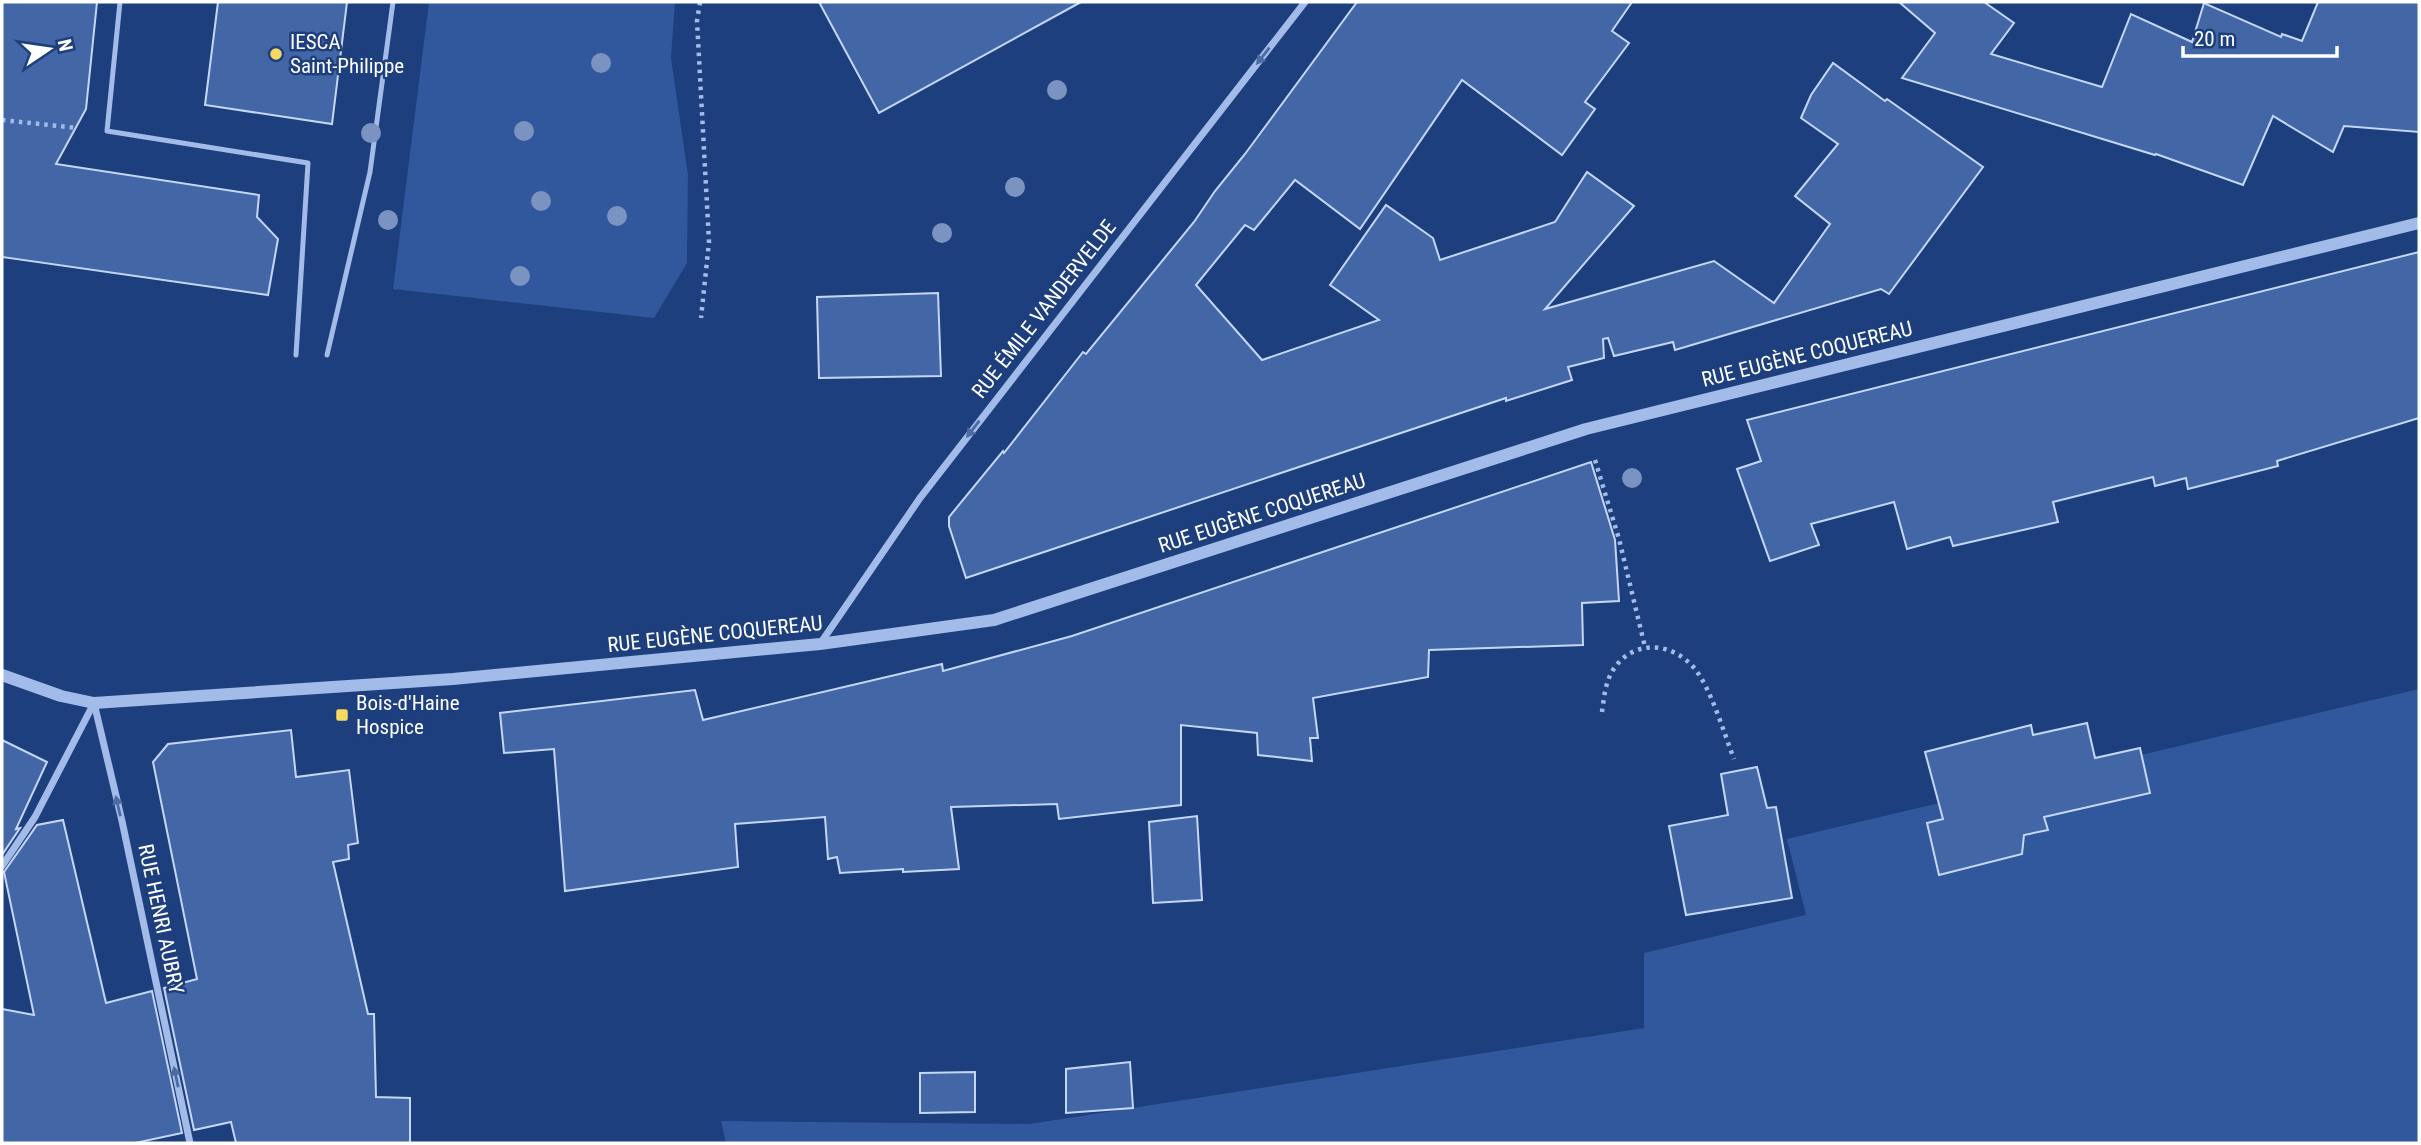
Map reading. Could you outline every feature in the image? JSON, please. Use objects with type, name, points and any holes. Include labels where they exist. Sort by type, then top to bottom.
[{"type":"street","name":"RUE ÉMILE VANDERVELDE","points":[[820,644],[920,498],[1304,2]]},
{"type":"street","name":"RUE EUGÈNE COQUEREAU","points":[[2,675],[61,696],[94,703],[453,679],[820,644],[994,620],[1586,429],[2419,222]]},
{"type":"street","points":[[2,866],[35,817],[94,703]]},
{"type":"street","name":"RUE HENRI AUBRY","points":[[94,703],[122,821],[190,1143]]},
{"type":"lane","points":[[120,2],[107,131],[308,163],[296,355]]},
{"type":"lane","points":[[327,355],[370,172],[393,2]]},
{"type":"path","points":[[700,2],[697,21],[709,242],[701,318]]},
{"type":"path","points":[[2,120],[107,131]]},
{"type":"path","points":[[1586,429],[1619,540],[1645,647]]},
{"type":"path","points":[[1602,712],[1606,683],[1624,656],[1645,647],[1669,648],[1694,668],[1705,687],[1734,759]]},
{"type":"shaded area","points":[[429,2],[675,2],[671,58],[688,175],[687,263],[654,318],[393,289]]},
{"type":"shaded area","points":[[2419,689],[2419,1143],[726,1143],[721,1121],[1030,1124],[1644,1028],[1644,953],[1806,915],[1787,839]]},
{"type":"building","points":[[2,2],[97,2],[86,109],[56,164],[259,195],[257,217],[278,239],[268,295],[2,257]]},
{"type":"building","name":"IESCA Saint-Philippe","points":[[218,2],[347,2],[332,124],[205,105]]},
{"type":"building","points":[[819,2],[1081,2],[879,113]]},
{"type":"building","points":[[1357,2],[1632,2],[1612,31],[1629,43],[1585,102],[1595,109],[1562,155],[1462,80],[1360,229],[1295,180],[1254,230],[1245,225],[1196,285],[1262,360],[1379,320],[1330,285],[1386,205],[1433,238],[1440,260],[1555,222],[1587,172],[1634,206],[1545,309],[1714,261],[1774,303],[1830,224],[1795,196],[1838,144],[1801,118],[1811,95],[1833,63],[1983,167],[1889,294],[1881,289],[1675,350],[1673,342],[1614,356],[1608,338],[1603,339],[1604,358],[1568,367],[1572,380],[1506,401],[1506,398],[966,578],[949,526],[949,517],[1003,451],[1004,453],[1083,352],[1086,354],[1194,222]]},
{"type":"building","points":[[1899,2],[1984,2],[2014,23],[1991,54],[2102,87],[2131,14],[2192,42],[2204,3],[2281,37],[2282,34],[2302,41],[2318,2],[2419,2],[2419,132],[2344,126],[2333,152],[2273,116],[2243,185],[2156,154],[1902,78],[1935,33]]},
{"type":"building","points":[[2419,252],[2419,418],[2277,461],[2278,466],[2188,489],[2186,478],[2155,486],[2153,477],[2053,502],[2058,522],[1953,546],[1950,537],[1907,549],[1894,502],[1811,524],[1819,545],[1770,561],[1737,469],[1761,461],[1747,420]]},
{"type":"building","points":[[938,293],[941,376],[819,378],[817,297]]},
{"type":"building","points":[[1591,462],[1615,540],[1619,601],[1582,603],[1583,645],[1429,650],[1428,677],[1313,698],[1318,738],[1310,738],[1312,761],[1258,755],[1257,733],[1181,725],[1181,805],[1059,819],[1057,804],[951,807],[959,869],[840,873],[837,857],[828,859],[825,817],[735,824],[738,867],[565,891],[554,749],[504,753],[500,713],[695,690],[703,720],[942,664],[943,671],[1072,636]]},
{"type":"building","points":[[2087,723],[2095,758],[2140,748],[2150,793],[2044,817],[2048,830],[2024,835],[2022,854],[1939,875],[1927,823],[1943,819],[1925,752],[2031,725],[2033,735]]},
{"type":"building","points":[[291,730],[296,777],[349,770],[358,843],[348,845],[349,859],[333,862],[368,1014],[374,1014],[376,1097],[410,1098],[410,1143],[236,1143],[231,1122],[194,1130],[164,988],[197,979],[153,762],[168,744]]},
{"type":"building","points":[[2,740],[47,762],[16,829],[20,828],[2,855]]},
{"type":"building","points":[[1757,767],[1767,808],[1776,807],[1792,898],[1686,915],[1669,826],[1728,815],[1721,774]]},
{"type":"building","points":[[1197,816],[1202,900],[1153,903],[1149,822]]},
{"type":"building","points":[[63,820],[106,1003],[152,991],[182,1133],[135,1143],[2,1143],[2,1009],[34,1015],[4,872],[37,825]]},
{"type":"building","points":[[1130,1062],[1133,1108],[1066,1113],[1066,1069]]},
{"type":"building","points":[[975,1072],[975,1112],[920,1113],[920,1073]]},
{"type":"place","name":"IESCA Saint-Philippe","points":[[276,54]]},
{"type":"place","name":"Bois-d'Haine Hospice","points":[[342,715]]}]
